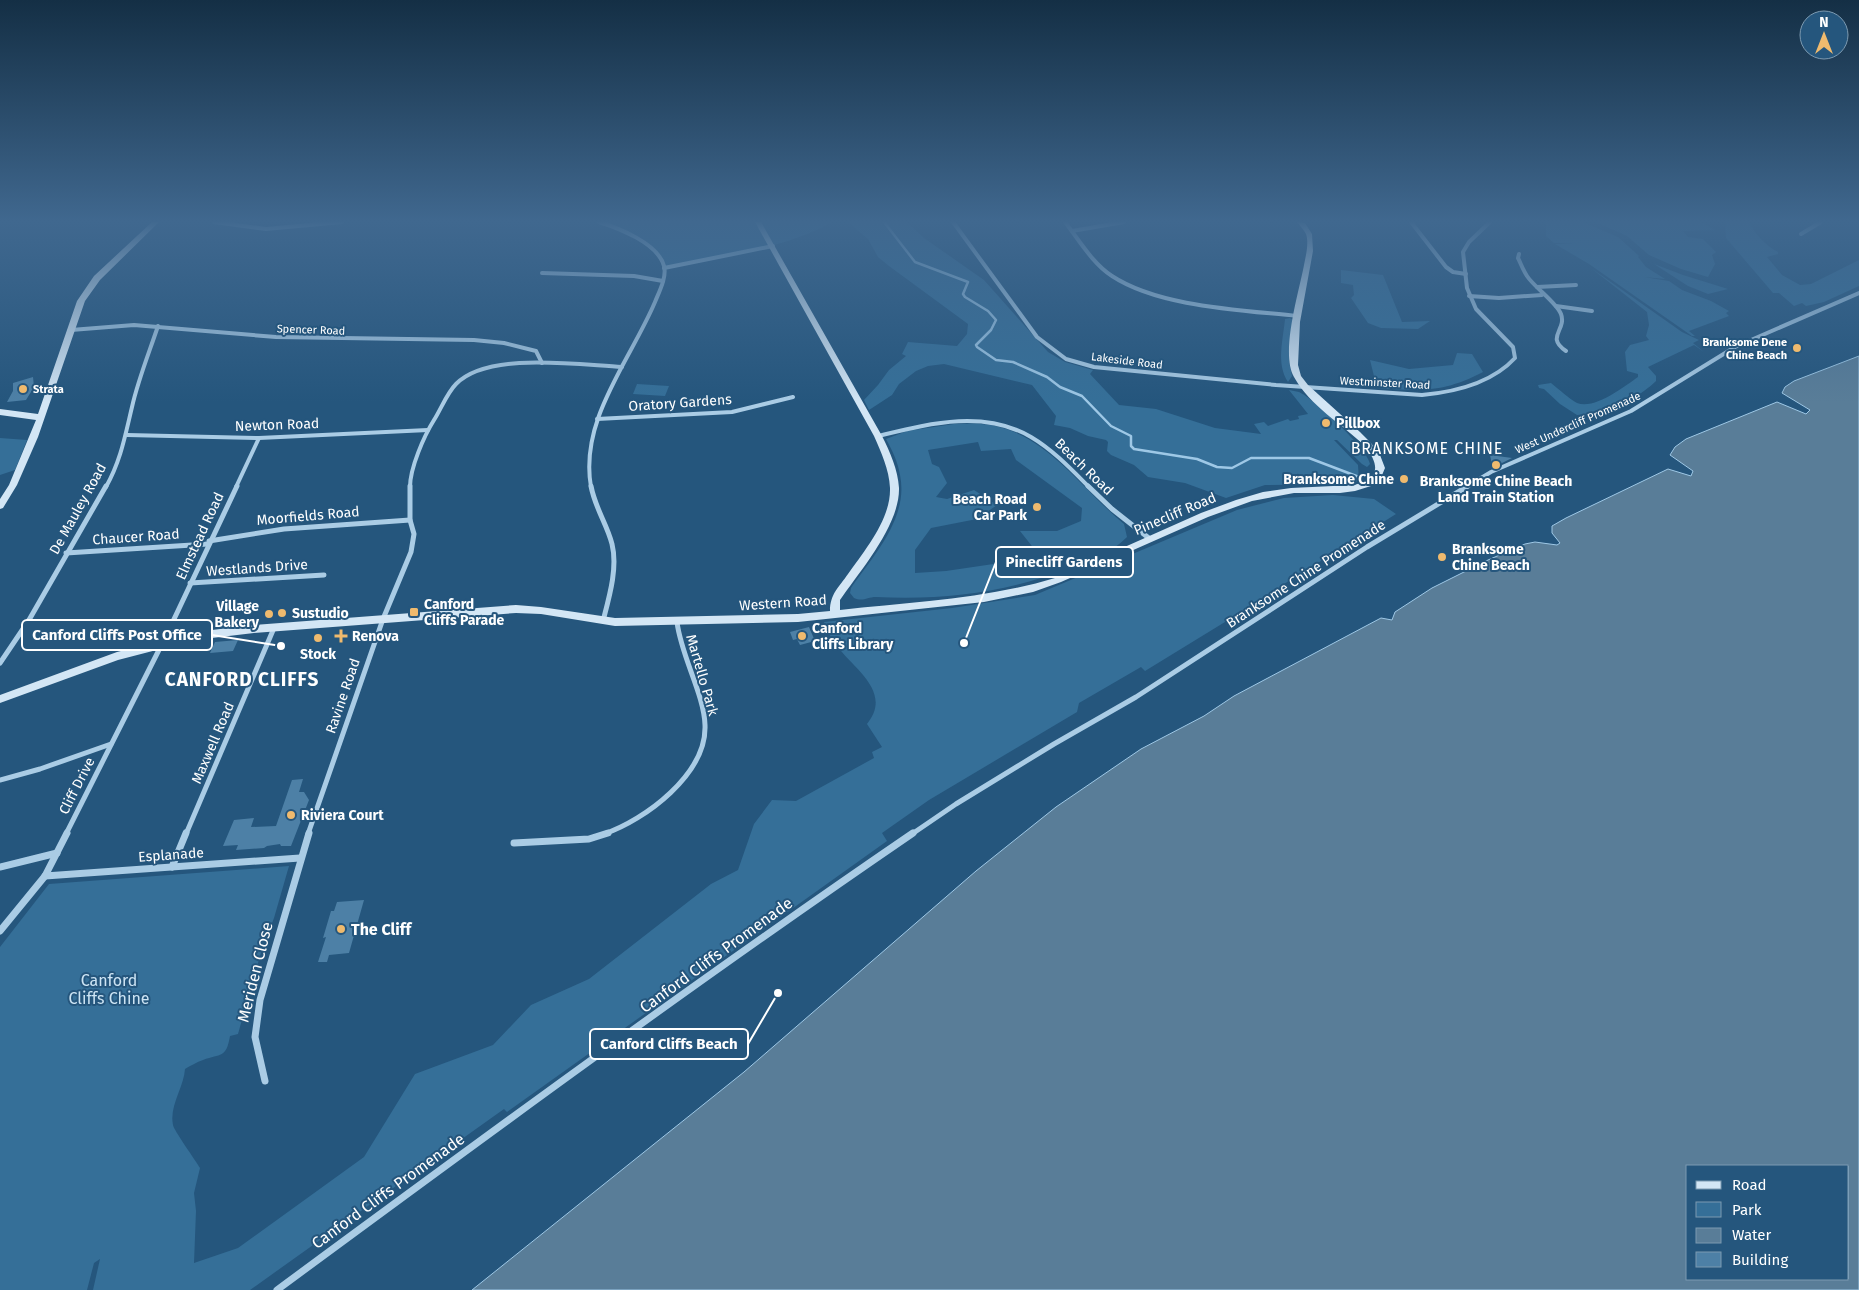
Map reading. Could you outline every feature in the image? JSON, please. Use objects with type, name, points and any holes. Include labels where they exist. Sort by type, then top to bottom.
[{"type":"main road","points":[[0,506],[13,485],[40,417],[81,301],[95,282]]},
{"type":"main road","name":"Western Road","points":[[0,699],[117,656],[214,633],[531,609],[603,621],[677,622],[787,618],[835,613],[835,600],[887,521],[894,495],[889,460],[878,436],[793,282]]},
{"type":"main road","points":[[1304,282],[1297,316],[1294,368],[1297,379],[1304,387]]},
{"type":"main road","name":"Pinecliff Road","points":[[835,613],[960,601],[1033,588],[1058,580],[1212,512],[1256,497],[1293,490],[1349,490],[1372,482],[1380,468],[1376,454],[1370,446],[1304,387]]},
{"type":"main road","points":[[0,412],[40,417]]},
{"type":"street","points":[[603,621],[614,550],[597,509],[588,468],[589,452],[597,419],[622,366],[655,305],[663,282]]},
{"type":"street","name":"Lakeside Road","points":[[997,282],[1037,337],[1066,359],[1100,367],[1304,387]]},
{"type":"street","points":[[1123,282],[1160,296],[1215,306],[1297,316]]},
{"type":"street","name":"Westminster Road","points":[[1304,387],[1409,395],[1435,395],[1449,393],[1476,384],[1511,364],[1515,358],[1515,352],[1510,341],[1476,309],[1469,296],[1467,282]]},
{"type":"street","points":[[1532,282],[1542,295],[1556,306],[1563,320],[1562,326],[1556,333],[1555,340],[1559,347],[1566,352]]},
{"type":"street","points":[[1537,287],[1576,286]]},
{"type":"street","name":"West Undercliff Promenade","points":[[1491,472],[1630,411],[1735,347],[1859,293]]},
{"type":"street","points":[[1469,296],[1499,298],[1542,295]]},
{"type":"street","points":[[1556,306],[1592,311]]},
{"type":"street","name":"Spencer Road","points":[[71,330],[102,326],[158,326],[276,338],[350,340],[436,339],[504,343],[536,351],[542,363]]},
{"type":"street","name":"De Mauley Road","points":[[0,663],[29,620],[113,474],[126,435],[132,406],[158,326]]},
{"type":"street","name":"Ravine Road","points":[[296,870],[383,619],[411,552],[414,534],[410,520],[410,478],[428,430],[455,384],[469,374],[512,362],[622,366]]},
{"type":"street","name":"Oratory Gardens","points":[[597,419],[732,412],[793,397]]},
{"type":"street","name":"Beach Road","points":[[878,436],[916,427],[962,421],[987,422],[1020,430],[1053,450],[1111,508],[1150,539]]},
{"type":"street","name":"Newton Road","points":[[126,435],[259,438],[428,430]]},
{"type":"street","name":"Elmstead Road","points":[[162,644],[208,542],[259,438]]},
{"type":"street","name":"Branksome Chine Promenade","points":[[1136,697],[1367,547],[1491,472]]},
{"type":"street","name":"Moorfields Road","points":[[208,542],[244,533],[288,527],[410,520]]},
{"type":"street","name":"Chaucer Road","points":[[66,553],[208,542]]},
{"type":"street","name":"Westlands Drive","points":[[190,583],[324,575]]},
{"type":"street","name":"Martello Park","points":[[514,843],[602,837],[645,812],[680,784],[691,771],[701,752],[705,724],[677,622]]},
{"type":"street","name":"Maxwell Road","points":[[172,867],[274,628]]},
{"type":"street","name":"Cliff Drive","points":[[0,931],[45,876],[162,644]]},
{"type":"street","name":"Canford Cliffs Promenade","points":[[277,1290],[820,896],[956,804],[1136,697]]},
{"type":"street","points":[[0,780],[40,769],[112,744]]},
{"type":"street","points":[[0,867],[57,853]]},
{"type":"street","name":"Esplanade","points":[[45,876],[300,858]]},
{"type":"street","name":"Meriden Close","points":[[265,1081],[255,1037],[256,1021],[260,1000],[296,870]]},
{"type":"green space","points":[[911,282],[986,282],[1048,352],[1065,362],[1093,370],[1090,374],[1119,405],[1156,409],[1215,428],[1261,434],[1254,424],[1264,422],[1268,426],[1288,419],[1290,421],[1299,419],[1298,416],[1308,414],[1289,390],[1299,392],[1316,404],[1351,437],[1367,457],[1370,464],[1367,467],[1362,464],[1337,440],[1334,440],[1358,465],[1359,481],[1348,484],[1265,485],[1226,498],[1185,483],[1148,477],[1134,465],[1111,455],[1107,451],[1108,442],[1106,440],[1088,436],[1070,428],[1054,425],[1056,416],[1032,385],[944,364],[928,366],[916,371],[899,384],[892,395],[869,410],[864,400],[889,370],[906,356],[902,354],[908,342],[957,346],[967,334],[968,324]]},
{"type":"green space","points":[[1386,282],[1402,322],[1430,321],[1418,329],[1381,328],[1368,323],[1351,298],[1354,295],[1353,285],[1341,283]]},
{"type":"green space","points":[[1609,282],[1682,332],[1699,340],[1693,343],[1704,352],[1694,345],[1648,367],[1656,376],[1656,381],[1651,386],[1622,404],[1601,413],[1577,415],[1560,404],[1544,389],[1539,388],[1538,385],[1551,383],[1577,403],[1584,404],[1609,396],[1638,377],[1638,374],[1627,371],[1625,352],[1630,345],[1649,340],[1646,336],[1649,325],[1647,312]]},
{"type":"green space","points":[[1615,282],[1671,282],[1682,290],[1711,301],[1729,311],[1726,313],[1729,316],[1689,331],[1695,336],[1692,336]]},
{"type":"green space","points":[[1682,282],[1706,282],[1728,289],[1708,294]]},
{"type":"green space","points":[[1764,282],[1795,282],[1800,285],[1815,282],[1859,282],[1859,286],[1824,302],[1806,306],[1802,303],[1794,306],[1779,293],[1773,293]]},
{"type":"green space","points":[[1290,318],[1293,320],[1289,361],[1292,376],[1288,382],[1282,368],[1281,352],[1285,319]]},
{"type":"green space","points":[[1457,353],[1472,354],[1483,372],[1456,384],[1431,389],[1377,388],[1370,360],[1409,369],[1453,365]]},
{"type":"green space","points":[[637,384],[669,386],[665,396],[633,394]]},
{"type":"green space","points":[[954,424],[978,424],[1003,428],[1023,436],[1059,462],[1124,524],[1127,537],[1100,556],[1046,577],[1022,584],[951,596],[876,597],[860,600],[854,598],[850,593],[851,588],[879,550],[894,521],[899,506],[901,491],[900,475],[886,439],[907,431]],"holes":[[[978,442],[981,451],[1011,449],[1016,460],[1082,508],[1081,521],[1057,531],[1020,531],[1035,550],[1007,562],[946,571],[915,573],[915,550],[931,528],[977,519],[997,505],[974,490],[947,499],[936,497],[947,483],[939,467],[932,464],[928,450]]]},
{"type":"green space","points":[[0,438],[27,440],[15,470],[0,475]]},
{"type":"green space","name":"Canford Cliffs Chine","points":[[1333,495],[1374,499],[1396,514],[1284,584],[1288,588],[1257,607],[1238,614],[1145,671],[1141,667],[1079,703],[1077,712],[929,800],[882,833],[887,841],[507,1112],[504,1109],[250,1290],[93,1290],[100,1259],[94,1263],[87,1290],[0,1290],[0,947],[49,884],[289,866],[274,918],[262,949],[238,1034],[230,1036],[227,1048],[222,1054],[185,1069],[173,1111],[174,1128],[200,1168],[194,1193],[196,1211],[194,1263],[238,1248],[364,1157],[415,1074],[493,1045],[531,1005],[589,979],[711,884],[738,870],[754,824],[772,800],[796,801],[874,758],[872,752],[882,747],[867,724],[874,712],[876,702],[873,691],[861,672],[835,643],[824,622],[952,608],[1035,595],[1237,510],[1284,498]]},
{"type":"water","points":[[1859,356],[1859,1290],[472,1290],[744,1072],[976,871],[1056,807],[1141,749],[1204,716],[1234,696],[1381,618],[1392,620],[1395,612],[1432,588],[1525,544],[1535,542],[1557,545],[1560,543],[1552,533],[1552,526],[1566,518],[1668,469],[1691,476],[1693,471],[1670,455],[1675,447],[1686,439],[1777,402],[1806,414],[1810,410],[1782,393],[1785,387],[1794,381]]},
{"type":"building","name":"Strata","points":[[33,377],[34,387],[26,400],[7,402],[13,391],[13,383]]},
{"type":"building","points":[[1490,455],[1512,458],[1496,466],[1492,465]]},
{"type":"building","name":"Canford Cliffs Library","points":[[809,627],[815,641],[800,645],[797,639],[793,640],[790,632]]},
{"type":"building","points":[[238,640],[233,651],[210,653],[215,642]]},
{"type":"building","name":"Riviera Court","points":[[303,779],[299,792],[304,792],[309,800],[291,846],[281,846],[280,844],[264,848],[236,850],[238,845],[223,846],[234,820],[254,818],[251,827],[276,826],[292,780]]},
{"type":"building","name":"The Cliff","points":[[364,900],[349,953],[329,955],[327,962],[318,962],[326,937],[323,938],[331,911],[334,911],[337,902]]},
{"type":"waterway","points":[[968,282],[963,294],[965,297],[988,311],[996,320],[991,330],[976,345],[977,347],[996,360],[1013,362],[1047,377],[1060,387],[1082,396],[1111,426],[1131,436],[1131,446],[1134,449],[1197,459],[1217,467],[1232,468],[1251,458],[1309,458],[1359,477]]},
{"type":"place","name":"Branksome Dene Chine Beach","points":[[1797,348]]},
{"type":"place","name":"Strata","points":[[23,389]]},
{"type":"place","name":"Pillbox","points":[[1326,423]]},
{"type":"place","name":"Branksome Chine Beach Land Train Station","points":[[1496,465]]},
{"type":"place","name":"Branksome Chine","points":[[1404,479]]},
{"type":"place","name":"Beach Road Car Park","points":[[1037,507]]},
{"type":"place","name":"Branksome Chine Beach","points":[[1442,557]]},
{"type":"place","name":"Canford Cliffs Parade","points":[[414,612]]},
{"type":"place","name":"Sustudio","points":[[282,613]]},
{"type":"place","name":"Village Bakery","points":[[269,614]]},
{"type":"place","name":"Renova","points":[[341,636]]},
{"type":"place","name":"Canford Cliffs Library","points":[[802,636]]},
{"type":"place","name":"Stock","points":[[318,638]]},
{"type":"place","name":"Pinecliff Gardens","points":[[964,643]]},
{"type":"place","name":"Canford Cliffs Post Office","points":[[281,646]]},
{"type":"place","name":"Riviera Court","points":[[291,815]]},
{"type":"place","name":"The Cliff","points":[[341,929]]},
{"type":"place","name":"Canford Cliffs Beach","points":[[778,993]]},
{"type":"district","name":"BRANKSOME CHINE","points":[[1427,448]]},
{"type":"district","name":"CANFORD CLIFFS","points":[[242,679]]}]
